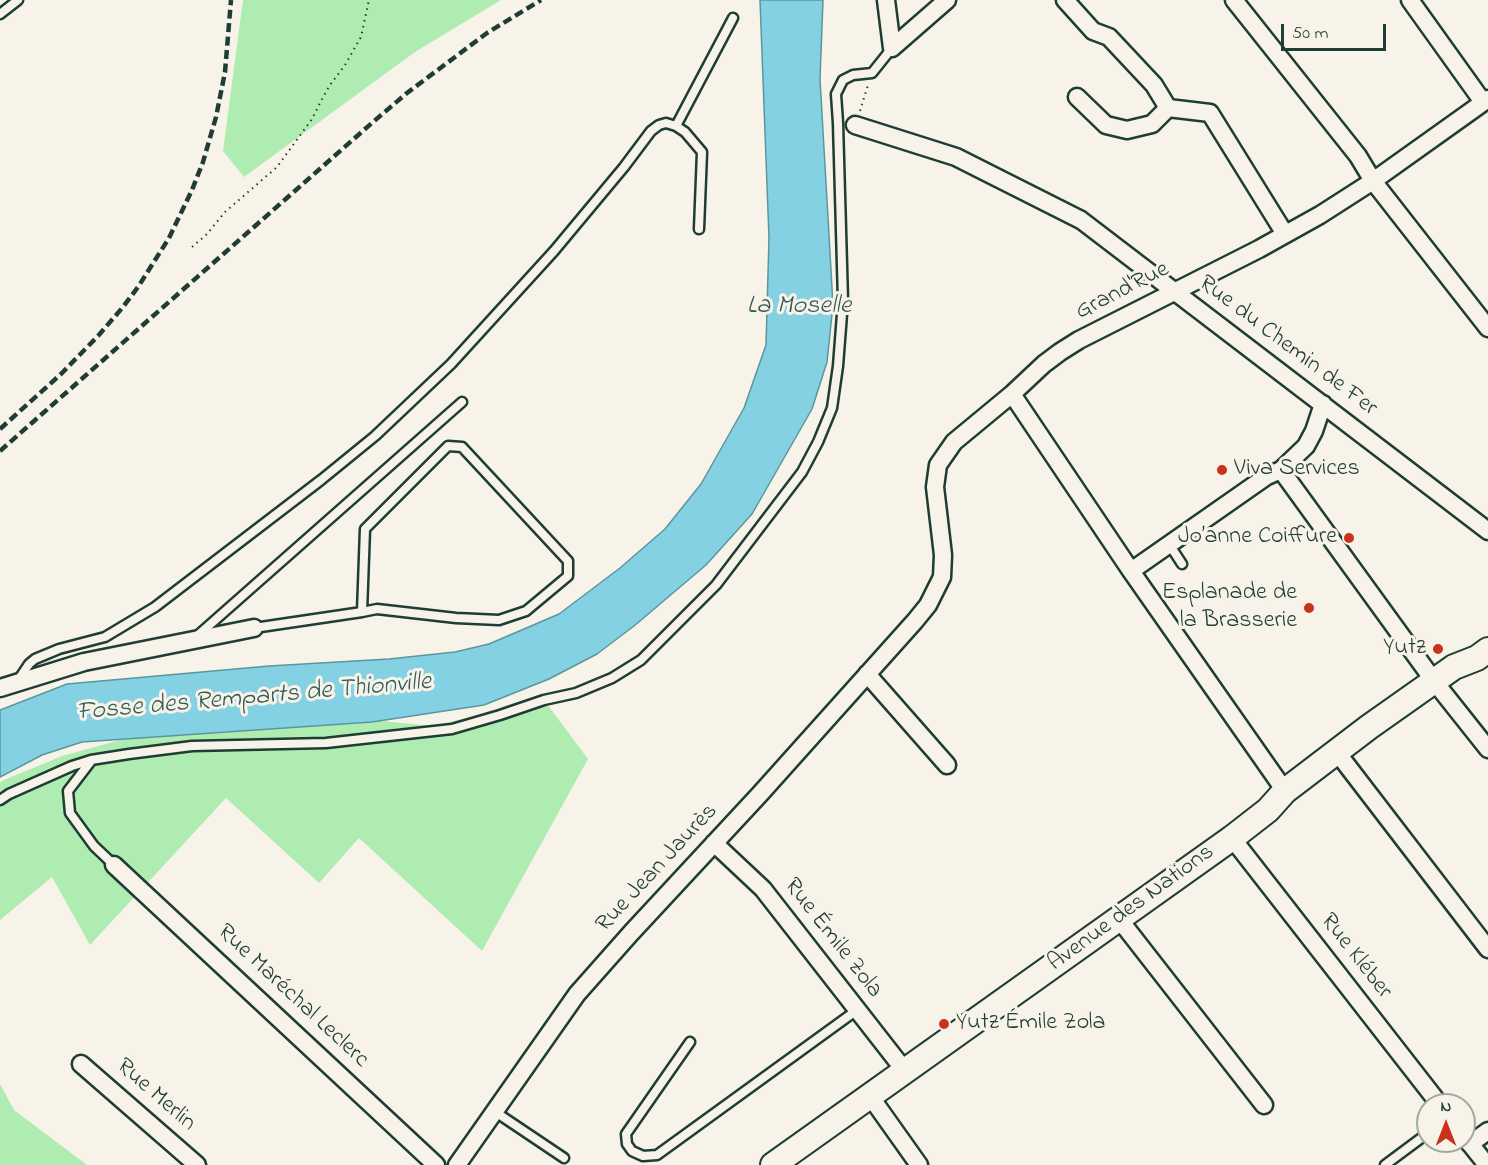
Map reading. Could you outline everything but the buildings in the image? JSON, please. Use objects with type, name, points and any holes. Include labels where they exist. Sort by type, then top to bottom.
[{"type":"main road","name":"Avenue des Nations","points":[[773,1165],[1232,838],[1268,810],[1285,791],[1336,751],[1454,667],[1488,651]]},
{"type":"street","points":[[886,0],[892,48]]},
{"type":"street","points":[[892,48],[947,0]]},
{"type":"street","points":[[1065,0],[1093,31],[1109,36],[1154,86],[1168,108]]},
{"type":"street","points":[[1234,0],[1358,156],[1374,181],[1488,328]]},
{"type":"street","points":[[1410,0],[1486,101]]},
{"type":"street","points":[[1077,97],[1106,125],[1127,130],[1152,124],[1168,108]]},
{"type":"street","name":"Grand'Rue","points":[[915,621],[928,604],[942,577],[943,555],[935,487],[938,465],[954,442],[1044,364],[1079,340],[1320,215],[1374,181],[1486,101]]},
{"type":"street","points":[[1168,108],[1210,113],[1285,234]]},
{"type":"street","name":"Rue du Chemin de Fer","points":[[855,125],[956,157],[1081,220],[1488,531]]},
{"type":"street","points":[[1011,394],[1285,791]]},
{"type":"street","points":[[1131,571],[1267,476],[1281,470],[1306,446],[1323,405]]},
{"type":"street","points":[[1281,470],[1434,681],[1488,749]]},
{"type":"street","name":"Rue Jean Jaurès","points":[[457,1165],[577,994],[915,621]]},
{"type":"street","points":[[0,688],[84,662],[254,628]]},
{"type":"street","points":[[867,674],[947,765]]},
{"type":"street","points":[[1336,751],[1488,949]]},
{"type":"street","name":"Rue Kléber","points":[[1232,838],[1431,1093]]},
{"type":"street","name":"Rue Émile Zola","points":[[714,843],[763,889],[905,1071]]},
{"type":"street","name":"Rue Maréchal Leclerc","points":[[114,865],[436,1165]]},
{"type":"street","points":[[1119,919],[1264,1106]]},
{"type":"street","name":"Rue Merlin","points":[[81,1064],[197,1165]]},
{"type":"street","points":[[870,1096],[919,1165]]},
{"type":"street","points":[[1476,1151],[1487,1165]]},
{"type":"lane","points":[[0,14],[18,0]]},
{"type":"lane","points":[[676,126],[733,18]]},
{"type":"lane","points":[[0,800],[72,766],[91,760],[129,754],[192,746],[326,743],[452,729],[544,700],[576,693],[612,678],[641,660],[716,585],[790,488],[802,472],[818,442],[832,408],[843,301],[836,94],[843,80],[853,75],[872,73],[892,48]]},
{"type":"lane","points":[[17,682],[35,659],[105,637],[155,607],[375,436],[417,398],[554,251],[651,131],[659,125],[666,123],[676,126],[685,132],[702,152],[699,229]]},
{"type":"lane","points":[[191,641],[462,402]]},
{"type":"lane","points":[[254,628],[362,612],[377,609],[456,618],[499,620],[526,611],[568,576],[568,561],[462,447],[448,446],[364,529],[362,612]]},
{"type":"lane","points":[[1169,544],[1182,564]]},
{"type":"lane","points":[[91,760],[69,791],[70,813],[94,846],[114,865]]},
{"type":"lane","points":[[690,1042],[626,1134],[627,1144],[632,1151],[643,1156],[657,1155],[857,1010]]},
{"type":"lane","points":[[494,1111],[564,1158]]},
{"type":"lane","points":[[1385,1165],[1416,1141]]},
{"type":"path","points":[[192,247],[207,234],[225,212],[277,166],[312,119],[326,92],[361,37],[369,0]]},
{"type":"path","points":[[855,125],[872,73]]},
{"type":"green space","points":[[243,0],[501,0],[415,52],[244,177],[223,151]]},
{"type":"green space","points":[[544,700],[588,759],[482,951],[359,838],[319,883],[226,798],[90,945],[52,877],[0,920],[0,782],[62,756],[135,736],[352,718],[433,726]]},
{"type":"green space","points":[[0,1084],[14,1110],[87,1165],[0,1165]]},
{"type":"water","name":"La Moselle","points":[[760,0],[823,0],[820,79],[833,305],[827,362],[812,409],[752,514],[706,565],[597,654],[549,679],[484,705],[372,722],[82,742],[42,755],[0,777],[0,710],[67,684],[269,666],[389,659],[455,652],[489,644],[559,614],[620,568],[665,529],[701,484],[744,408],[766,345],[769,238]]},
{"type":"railway","points":[[0,429],[61,374],[98,336],[138,287],[169,238],[203,162],[216,117],[225,72],[231,0]]},
{"type":"railway","points":[[0,451],[407,93],[487,33],[541,0]]},
{"type":"place","name":"Viva Services","points":[[1222,470]]},
{"type":"place","name":"Jo’anne Coiffure","points":[[1349,538]]},
{"type":"place","name":"Esplanade de la Brasserie","points":[[1309,608]]},
{"type":"place","name":"Yutz","points":[[1438,649]]},
{"type":"place","name":"Yutz Émile Zola","points":[[944,1024]]},
{"type":"water label","name":"Fosse des Remparts de Thionville","points":[[254,699]]}]
